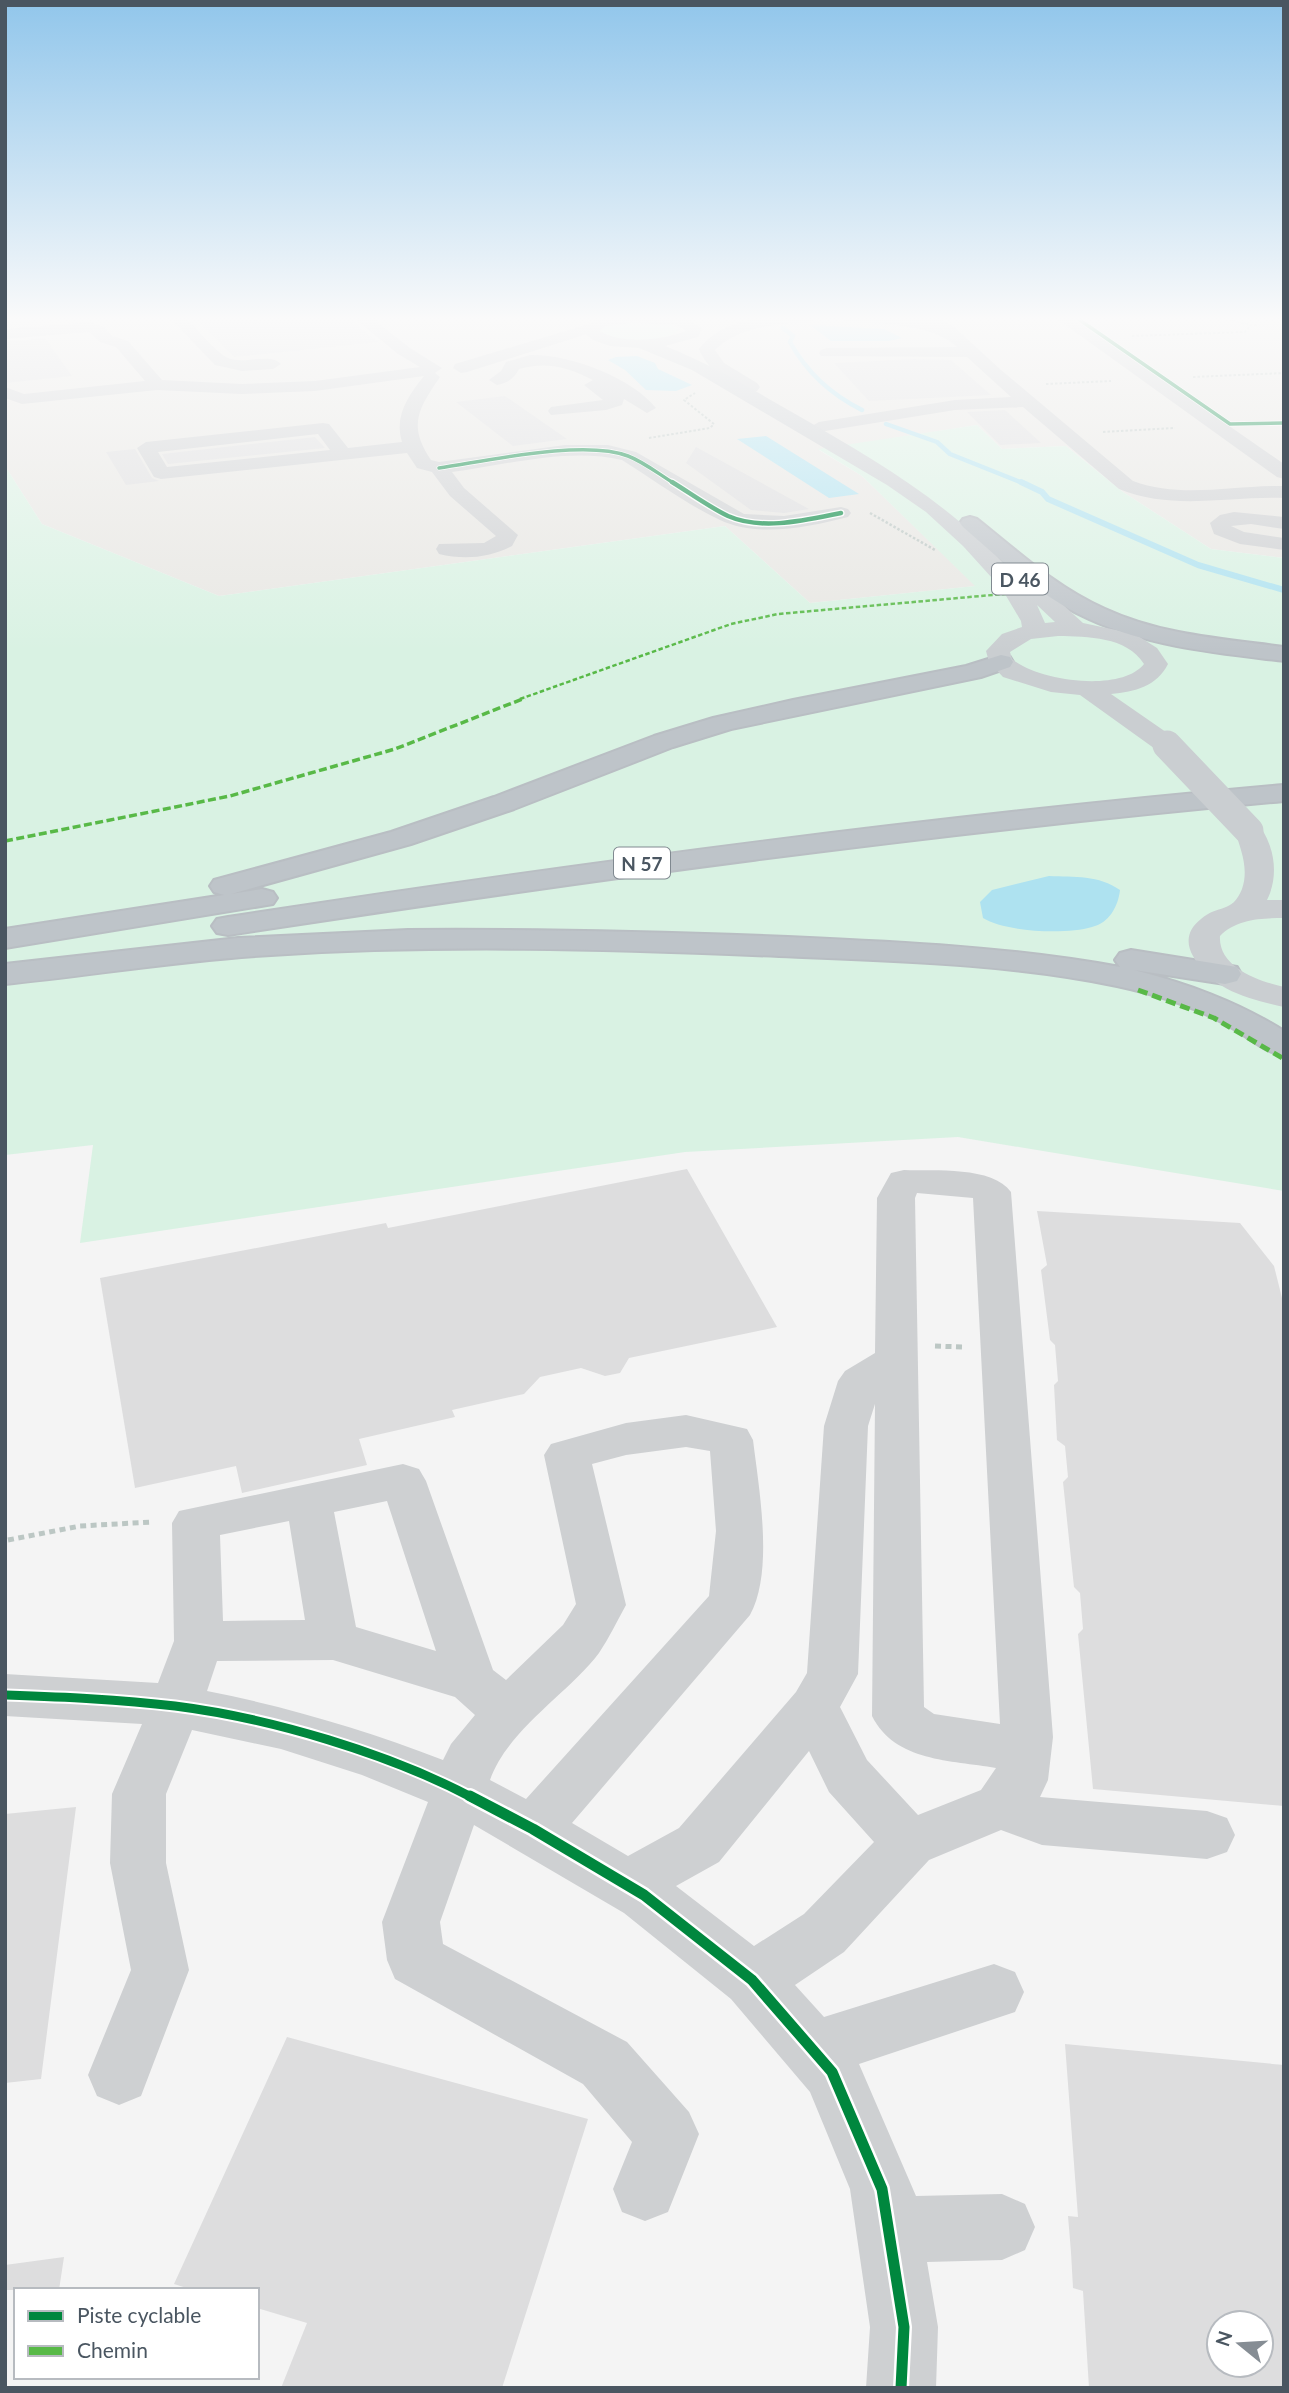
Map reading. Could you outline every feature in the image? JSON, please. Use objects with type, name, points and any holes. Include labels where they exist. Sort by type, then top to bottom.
[{"type":"highway","points":[[970,523],[1073,602],[1115,621],[1174,638],[1284,654]]},
{"type":"highway","points":[[1151,653],[1284,665]]},
{"type":"highway","points":[[13,937],[311,865],[505,803],[634,752],[739,720],[960,675],[1002,662]]},
{"type":"highway","name":"N 57","points":[[13,937],[670,837],[1053,792],[1284,771]]},
{"type":"highway","name":"N 57","points":[[5,966],[206,930],[554,875],[872,833],[1284,793]]},
{"type":"highway","points":[[5,974],[268,945],[382,941],[531,939],[926,953],[1045,964],[1149,984],[1223,1010],[1284,1046]]},
{"type":"highway","points":[[926,953],[1004,950],[1100,957],[1225,974]]},
{"type":"main road","name":"D 46","points":[[808,428],[951,523],[985,556],[1015,593],[1033,619],[1033,631]]},
{"type":"main road","name":"D 46","points":[[819,428],[928,491],[970,523],[1000,559],[1076,629]]},
{"type":"main road","points":[[1076,629],[1121,637],[1151,653],[1156,664],[1150,674],[1135,682],[1086,688],[1043,682],[1010,670],[1002,662],[998,651],[1005,642],[1033,631],[1076,629]]},
{"type":"main road","points":[[1135,682],[1167,745]]},
{"type":"main road","points":[[1086,688],[1167,745],[1249,831],[1284,863]]},
{"type":"main road","points":[[1245,911],[1262,871],[1249,831]]},
{"type":"main road","points":[[1284,909],[1245,911],[1226,916],[1212,925],[1205,936],[1204,948],[1211,961],[1225,974],[1245,985],[1284,997]]},
{"type":"street","points":[[343,454],[323,428],[146,448],[161,473],[412,447]]},
{"type":"street","points":[[408,428],[412,447],[424,464],[439,468],[565,452],[608,451],[629,456],[728,516],[741,521],[771,523],[841,513]]},
{"type":"street","points":[[1060,428],[1126,485],[1138,491],[1168,496],[1284,492]]},
{"type":"street","points":[[1217,428],[1283,475],[1281,485],[1263,491]]},
{"type":"street","points":[[439,468],[457,492],[506,535],[505,542],[494,548],[480,551],[447,549]]},
{"type":"street","points":[[1284,523],[1246,518],[1220,523],[1225,534],[1231,536],[1284,544]]},
{"type":"street","points":[[752,1980],[824,1933],[909,1843],[1000,1806],[1021,1780],[1027,1737],[992,1192],[977,1185],[904,1181],[896,1198],[898,1716],[921,1734],[1024,1750]]},
{"type":"street","points":[[627,1885],[699,1845],[814,1707],[832,1674],[846,1426],[860,1381],[896,1351]]},
{"type":"street","points":[[490,1697],[581,1639],[601,1605],[567,1455],[626,1439],[686,1432],[731,1440],[740,1531],[733,1602],[533,1829]]},
{"type":"street","points":[[119,2075],[160,1970],[138,1863],[139,1794],[176,1706],[199,1641],[196,1523],[403,1481],[490,1697],[460,1791],[411,1922],[416,1960],[605,2063],[667,2134],[645,2189]]},
{"type":"street","points":[[309,1502],[333,1640]]},
{"type":"street","points":[[199,1641],[333,1640],[490,1697]]},
{"type":"street","points":[[5,1695],[176,1706],[281,1727],[376,1757],[460,1791],[533,1829],[644,1895],[752,1980],[832,2072],[882,2189],[904,2327],[901,2388]]},
{"type":"street","points":[[814,1707],[848,1776],[909,1843]]},
{"type":"street","points":[[1000,1806],[1042,1821],[1207,1835]]},
{"type":"street","points":[[813,2050],[994,1992]]},
{"type":"street","points":[[888,2230],[1002,2227]]},
{"type":"path","points":[[608,451],[629,442],[710,428]]},
{"type":"path","points":[[896,1351],[1003,1350]]},
{"type":"path","points":[[8,1540],[47,1531],[129,1521],[196,1523]]},
{"type":"shaded area","points":[[5,428],[960,428],[819,450],[862,476],[976,586],[810,603],[725,526],[219,596],[42,524],[5,466]]},
{"type":"shaded area","points":[[980,428],[1284,428],[1284,558],[1211,549],[1123,492],[1066,446],[1002,449]]},
{"type":"green space","points":[[959,428],[980,428],[1002,449],[1066,446],[1123,492],[1211,549],[1284,558],[1284,1191],[958,1137],[685,1152],[80,1243],[93,1145],[5,1155],[5,466],[42,524],[219,596],[725,526],[810,603],[975,586],[862,476],[818,449]]},
{"type":"water","points":[[766,436],[859,494],[829,498],[737,439]]},
{"type":"water","points":[[1049,876],[1086,878],[1112,885],[1120,890],[1115,908],[1108,918],[1098,925],[1067,931],[1020,929],[983,918],[980,902],[992,890]]},
{"type":"building","points":[[489,428],[551,428],[567,439],[513,446]]},
{"type":"building","points":[[983,428],[1024,428],[1041,443],[1000,445]]},
{"type":"building","points":[[315,437],[325,448],[168,464],[162,454]]},
{"type":"building","points":[[696,447],[809,509],[784,513],[751,510],[686,463]]},
{"type":"building","points":[[135,449],[152,478],[159,481],[126,485],[106,452]]},
{"type":"building","points":[[687,1169],[777,1327],[629,1358],[620,1373],[605,1376],[581,1368],[540,1377],[524,1394],[452,1410],[455,1417],[359,1439],[367,1465],[242,1493],[236,1466],[135,1488],[100,1278],[386,1223],[388,1228]]},
{"type":"building","points":[[1037,1211],[1240,1223],[1274,1266],[1284,1306],[1284,1806],[1093,1789],[1078,1634],[1083,1629],[1080,1593],[1074,1587],[1063,1482],[1068,1477],[1065,1446],[1057,1440],[1054,1385],[1058,1381],[1055,1345],[1050,1340],[1041,1270],[1047,1265]]},
{"type":"building","points":[[76,1807],[41,2079],[5,2083],[5,1814]]},
{"type":"building","points":[[287,2037],[588,2119],[502,2388],[281,2388],[307,2323],[259,2309],[259,2288],[187,2288],[174,2284]]},
{"type":"building","points":[[1065,2044],[1284,2065],[1284,2388],[1089,2388],[1083,2291],[1073,2288],[1068,2216],[1078,2217]]},
{"type":"building","points":[[64,2257],[59,2288],[5,2290],[5,2265]]},
{"type":"waterway","points":[[896,428],[937,442],[950,454],[1025,484]]},
{"type":"waterway","points":[[1021,482],[1042,492],[1048,499],[1198,565],[1284,590]]},
{"type":"marked path","points":[[5,841],[230,796],[395,749],[518,700],[731,624],[778,614],[1015,593]]},
{"type":"marked path","points":[[1138,990],[1214,1018],[1284,1059]]},
{"type":"cycle path","points":[[439,468],[565,451],[608,451],[629,456],[728,516],[741,520],[784,522],[841,513]]},
{"type":"cycle path","points":[[5,1695],[176,1706],[281,1727],[376,1757],[460,1791],[533,1829],[644,1895],[752,1980],[832,2072],[882,2189],[904,2327],[901,2388]]}]
